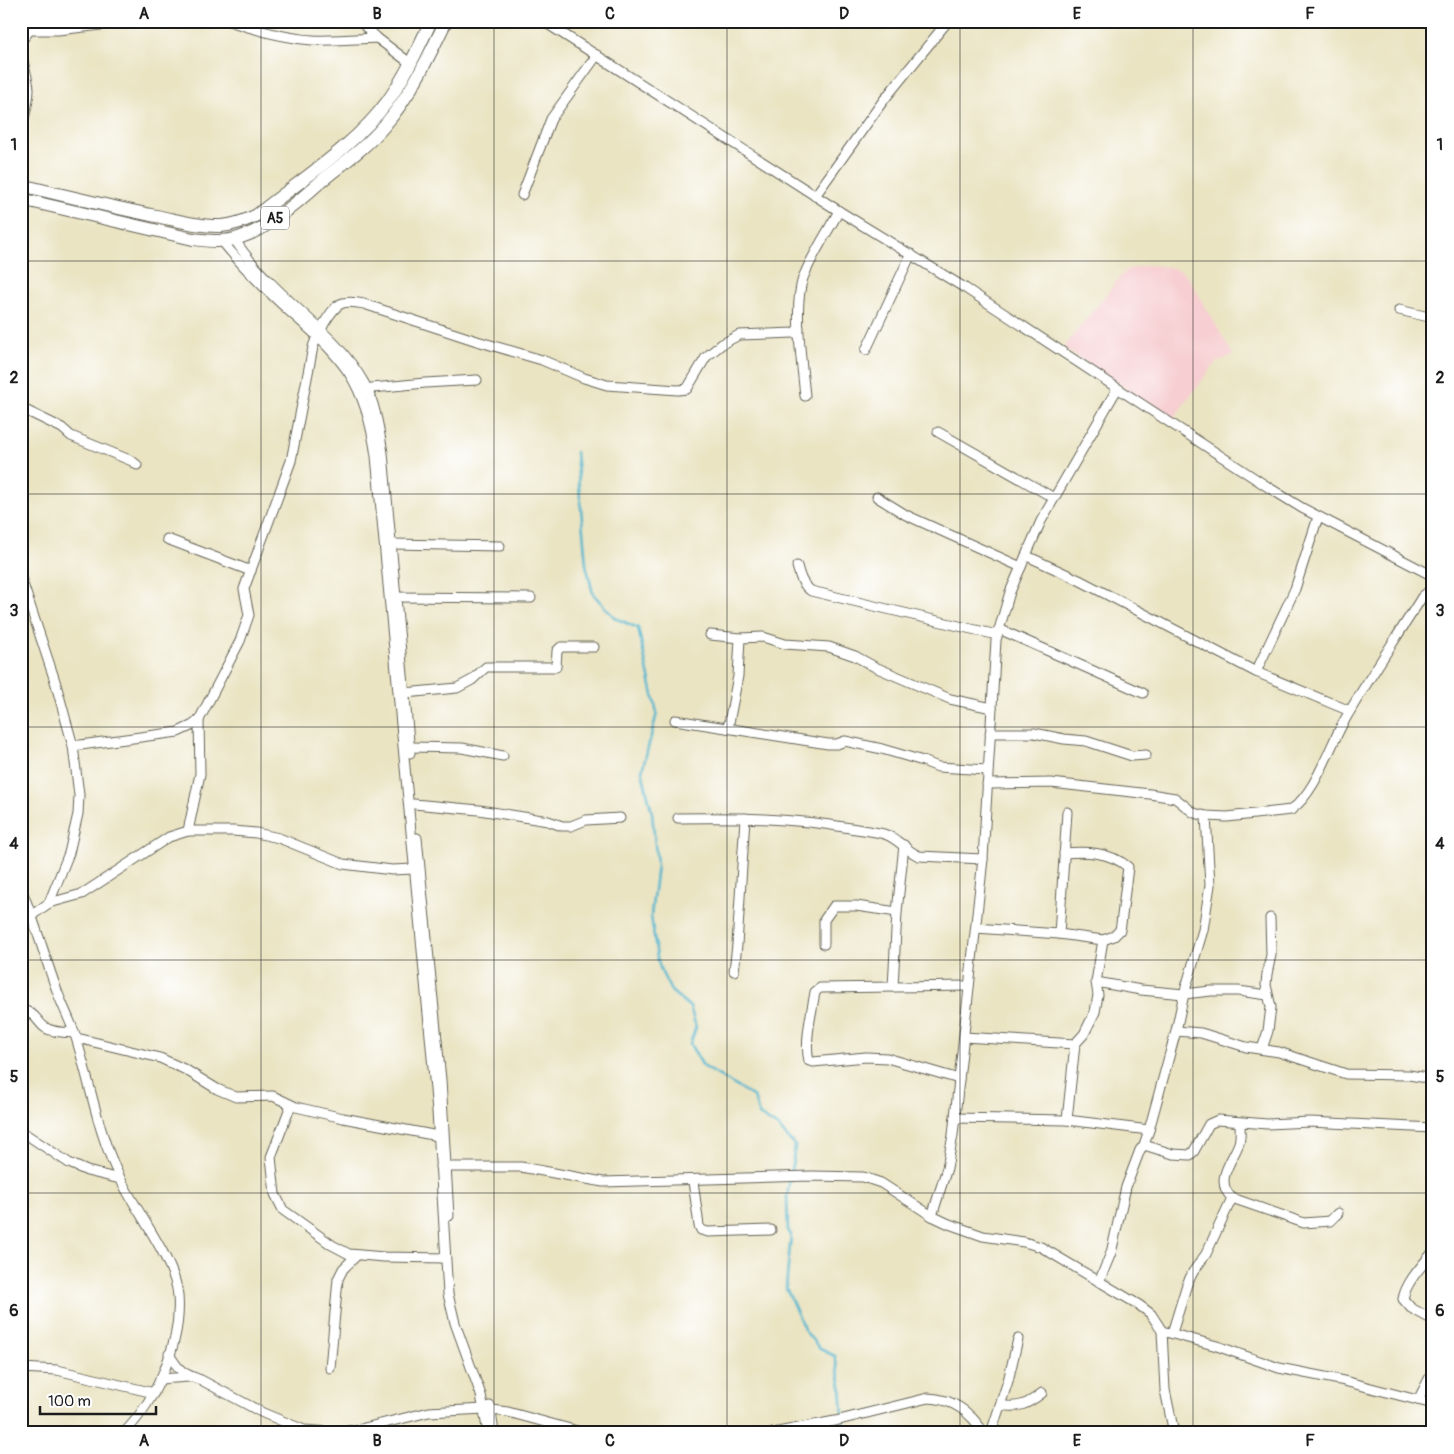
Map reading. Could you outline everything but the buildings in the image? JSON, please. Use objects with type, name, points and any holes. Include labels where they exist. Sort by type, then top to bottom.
[{"type":"highway","name":"A5","points":[[21,185],[202,225],[233,225],[246,220],[257,215],[362,131],[386,104],[401,81],[431,21]]},
{"type":"highway","name":"A5","points":[[21,199],[171,234],[228,240],[253,233],[289,208],[366,144],[385,125],[418,78],[446,21]]},
{"type":"highway","points":[[107,219],[110,206]]},
{"type":"street","points":[[21,41],[30,30],[58,30],[136,21]]},
{"type":"street","points":[[229,21],[281,36],[312,40],[378,38]]},
{"type":"street","points":[[360,21],[410,63]]},
{"type":"street","points":[[543,21],[839,211],[911,254],[1271,489],[1318,517],[1433,576]]},
{"type":"street","points":[[816,196],[883,101],[948,21]]},
{"type":"street","points":[[1429,21],[1433,24]]},
{"type":"street","points":[[21,49],[29,88],[29,98],[21,130]]},
{"type":"street","points":[[522,194],[551,119],[597,55]]},
{"type":"street","points":[[805,396],[799,328],[800,290],[803,279],[839,211]]},
{"type":"street","points":[[228,240],[262,286],[341,350],[362,389],[380,435],[441,1080],[445,1258],[448,1294],[452,1314],[494,1433]]},
{"type":"street","points":[[866,350],[911,254]]},
{"type":"street","points":[[73,746],[178,732],[199,720],[240,641],[249,614],[244,589],[289,468],[319,332],[334,307],[346,301],[355,302],[542,360],[584,378],[607,385],[678,390],[686,389],[711,352],[739,335],[794,333],[799,328]]},
{"type":"street","points":[[1399,310],[1433,318]]},
{"type":"street","points":[[362,389],[477,380]]},
{"type":"street","points":[[932,1216],[949,1161],[955,1118],[983,860],[994,656],[998,632],[1010,592],[1041,521],[1117,388]]},
{"type":"street","points":[[362,389],[376,456],[438,1136],[443,1167],[453,1293],[461,1323],[480,1373],[487,1409],[488,1433]]},
{"type":"street","points":[[21,408],[62,428],[71,436],[132,460],[137,465]]},
{"type":"street","points":[[938,432],[1054,498]]},
{"type":"street","points":[[877,497],[906,515],[1021,567]]},
{"type":"street","points":[[1256,672],[1295,589],[1318,517]]},
{"type":"street","points":[[167,539],[251,572]]},
{"type":"street","points":[[391,544],[500,546]]},
{"type":"street","points":[[1027,556],[1079,580],[1256,672],[1350,711]]},
{"type":"street","points":[[798,566],[800,578],[805,586],[812,591],[998,632],[1143,693]]},
{"type":"street","points":[[21,578],[52,672],[73,746],[79,795],[78,814],[69,853],[49,903]]},
{"type":"street","points":[[987,784],[1051,783],[1150,794],[1175,798],[1194,813],[1206,816],[1227,817],[1291,810],[1299,804],[1350,711],[1422,597],[1428,592],[1433,592]]},
{"type":"street","points":[[396,597],[531,598]]},
{"type":"street","points":[[710,635],[763,638],[785,644],[830,647],[855,656],[875,667],[950,699],[992,708]]},
{"type":"street","points":[[728,728],[738,676],[740,638]]},
{"type":"street","points":[[405,693],[457,688],[472,680],[486,667],[556,667],[558,652],[561,647],[594,647]]},
{"type":"street","points":[[188,831],[200,774],[199,720]]},
{"type":"street","points":[[676,720],[828,744],[837,744],[845,741],[882,749],[938,767],[987,770]]},
{"type":"street","points":[[990,733],[1034,733],[1086,742],[1123,755],[1146,755]]},
{"type":"street","points":[[410,747],[462,748],[502,756]]},
{"type":"street","points":[[414,804],[479,810],[548,821],[562,826],[571,826],[586,820],[620,818]]},
{"type":"street","points":[[1060,934],[1067,812]]},
{"type":"street","points":[[1099,1282],[1111,1252],[1126,1187],[1149,1130],[1184,994],[1203,930],[1210,886],[1206,816]]},
{"type":"street","points":[[678,818],[745,818],[810,821],[884,834],[896,839],[910,852],[919,856],[983,860]]},
{"type":"street","points":[[734,971],[745,818]]},
{"type":"street","points":[[21,923],[49,903],[82,894],[169,837],[188,831],[256,833],[279,838],[343,864],[392,870],[414,869]]},
{"type":"street","points":[[893,987],[897,912],[904,846]]},
{"type":"street","points":[[976,928],[1060,934],[1103,940],[1114,936],[1120,930],[1128,867],[1098,852],[1064,853]]},
{"type":"street","points":[[21,888],[33,916],[42,948],[75,1036],[103,1140],[120,1179],[165,1258],[177,1285],[179,1302],[169,1354],[154,1393],[144,1409],[124,1433]]},
{"type":"street","points":[[824,944],[824,920],[834,906],[856,906],[897,912]]},
{"type":"street","points":[[1262,1049],[1268,1031],[1271,1007],[1266,985],[1271,955],[1270,918]]},
{"type":"street","points":[[1067,1120],[1075,1044],[1084,1034],[1095,1012],[1098,995],[1096,982],[1103,940]]},
{"type":"street","points":[[1096,982],[1141,990],[1184,994],[1238,991],[1268,995]]},
{"type":"street","points":[[959,1079],[887,1058],[866,1057],[809,1061],[808,1040],[815,992],[820,988],[969,986]]},
{"type":"street","points":[[21,1010],[32,1012],[44,1027],[55,1031],[160,1058],[180,1066],[216,1089],[236,1097],[267,1095],[291,1104],[343,1118],[438,1136]]},
{"type":"street","points":[[1176,1031],[1201,1033],[1246,1047],[1279,1052],[1346,1074],[1409,1075],[1433,1078]]},
{"type":"street","points":[[964,1037],[1075,1044]]},
{"type":"street","points":[[291,1104],[271,1157],[275,1194],[282,1210],[332,1246],[349,1254],[384,1257],[445,1258]]},
{"type":"street","points":[[955,1118],[1067,1120],[1149,1130]]},
{"type":"street","points":[[1144,1145],[1173,1154],[1190,1155],[1209,1124],[1218,1120],[1240,1123],[1310,1122],[1433,1128]]},
{"type":"street","points":[[1240,1123],[1240,1141],[1225,1176],[1224,1184],[1226,1192],[1232,1198],[1304,1223],[1330,1221],[1338,1213]]},
{"type":"street","points":[[21,1130],[69,1162],[88,1171],[120,1179]]},
{"type":"street","points":[[443,1167],[521,1167],[603,1182],[693,1181],[787,1176],[853,1176],[872,1179],[932,1216],[949,1224],[982,1236],[1024,1242],[1041,1247],[1151,1314],[1162,1331],[1165,1390],[1174,1433]]},
{"type":"street","points":[[693,1181],[701,1230],[708,1232],[771,1230]]},
{"type":"street","points":[[1172,1333],[1187,1284],[1206,1254],[1232,1198]]},
{"type":"street","points":[[1433,1252],[1410,1282],[1404,1292],[1403,1299],[1410,1308],[1433,1320]]},
{"type":"street","points":[[330,1368],[338,1279],[343,1269],[357,1255]]},
{"type":"street","points":[[1162,1331],[1217,1346],[1279,1368],[1340,1380],[1433,1404]]},
{"type":"street","points":[[991,1433],[1008,1381],[1018,1339]]},
{"type":"street","points":[[169,1354],[178,1368],[189,1377]]},
{"type":"street","points":[[21,1368],[73,1373],[154,1393]]},
{"type":"street","points":[[1418,1400],[1433,1371]]},
{"type":"street","points":[[160,1379],[189,1377],[201,1380],[276,1420],[304,1430],[331,1432],[356,1430],[428,1412],[487,1409],[516,1414],[585,1433]]},
{"type":"street","points":[[1000,1405],[1016,1407],[1025,1405],[1042,1393]]},
{"type":"street","points":[[773,1433],[835,1421],[928,1398],[939,1398],[949,1401],[963,1409],[976,1421],[984,1433]]},
{"type":"shaded area","points":[[1147,265],[1169,267],[1181,271],[1189,278],[1233,355],[1215,363],[1173,419],[1063,348],[1126,270]]},
{"type":"waterway","points":[[576,452],[586,564],[593,594],[615,618],[638,628],[657,713],[642,771],[652,813],[657,865],[651,916],[657,957],[661,971],[671,991],[690,1007],[696,1027],[690,1044],[703,1066],[754,1097],[759,1115],[778,1127],[795,1146],[787,1197],[788,1230],[791,1235],[786,1288],[805,1331],[820,1349],[835,1356],[841,1386],[843,1416]]},
{"type":"waterway","points":[[843,1422],[843,1433]]}]
